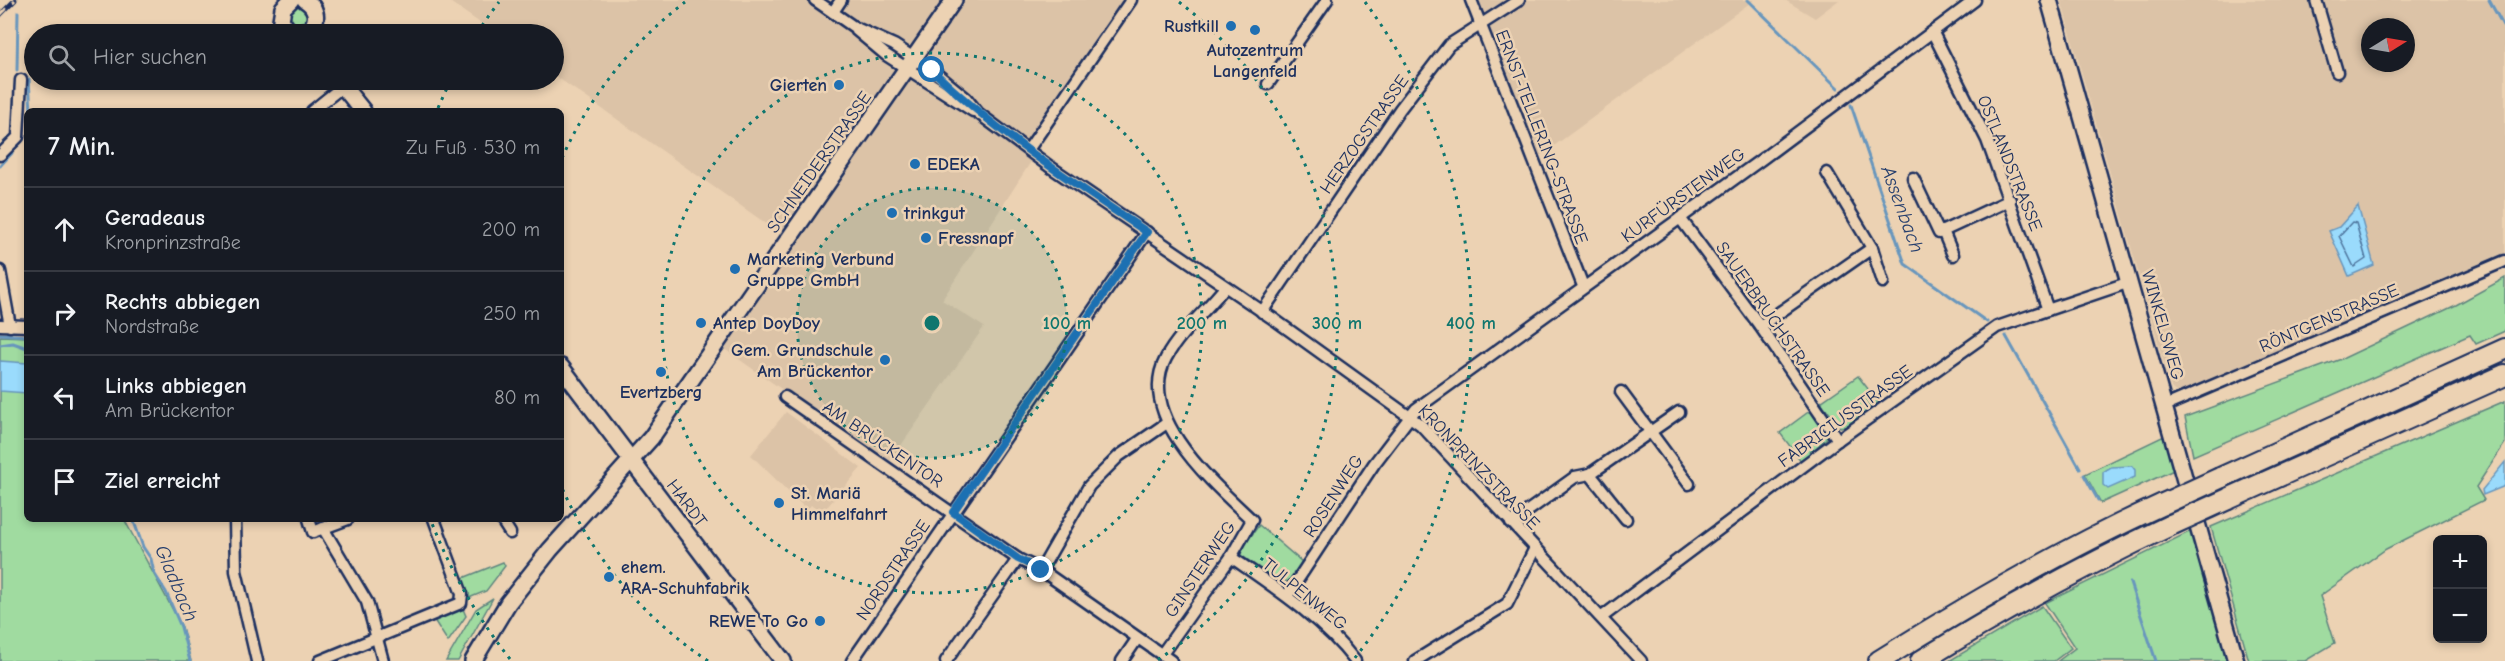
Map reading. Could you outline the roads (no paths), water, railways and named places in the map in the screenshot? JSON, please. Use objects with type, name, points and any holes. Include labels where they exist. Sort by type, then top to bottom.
[{"type":"highway","points":[[1879,661],[1981,597],[2102,532],[2505,349]]},
{"type":"highway","points":[[1921,661],[2003,611],[2112,553],[2505,375]]},
{"type":"main road","name":"SCHNEIDERSTRASSE","points":[[473,661],[508,603],[550,550],[632,462],[721,340],[954,0]]},
{"type":"main road","name":"WINKELSWEG","points":[[2049,0],[2236,661]]},
{"type":"main road","points":[[284,24],[281,16],[286,2]]},
{"type":"main road","points":[[311,2],[316,20],[313,24]]},
{"type":"main road","points":[[346,90],[361,108]]},
{"type":"main road","name":"HARDT","points":[[564,371],[783,661]]},
{"type":"street","name":"KRONPRINZSTRASSE","points":[[814,0],[854,27],[859,35],[911,64],[1028,150],[1410,417],[1442,446],[1641,661]]},
{"type":"street","points":[[833,12],[841,0]]},
{"type":"street","points":[[1028,150],[1131,0]]},
{"type":"street","points":[[1268,84],[1327,0]]},
{"type":"street","name":"ERNST-TELLERING-STRASSE","points":[[1471,0],[1583,286]]},
{"type":"street","name":"HERZOGSTRASSE","points":[[1262,312],[1400,109],[1449,45],[1482,26],[1519,0]]},
{"type":"street","name":"KURFÜRSTENWEG","points":[[1410,417],[1416,409],[1487,355],[1680,218],[1975,0]]},
{"type":"street","points":[[2316,0],[2337,72]]},
{"type":"street","name":"OSTLANDSTRASSE","points":[[1933,33],[1987,140],[2048,310]]},
{"type":"street","points":[[0,155],[18,137],[21,80]]},
{"type":"street","points":[[315,108],[334,90]]},
{"type":"street","points":[[1827,173],[1872,248],[1883,282]]},
{"type":"street","points":[[1913,178],[1939,233],[2010,200]]},
{"type":"street","name":"SAUERBRUCHSTRASSE","points":[[1680,218],[1760,326],[1838,440]]},
{"type":"street","points":[[1942,231],[1953,255]]},
{"type":"street","name":"NORDSTRASSE","points":[[852,661],[1147,232]]},
{"type":"street","points":[[1760,326],[1872,248]]},
{"type":"street","name":"RÖNTGENSTRASSE","points":[[2165,406],[2505,261]]},
{"type":"street","points":[[0,271],[5,325],[24,326]]},
{"type":"street","name":"FABRICIUSSTRASSE","points":[[1602,617],[1838,440],[1996,327],[2130,282]]},
{"type":"street","points":[[1041,570],[1089,486],[1119,456],[1167,423],[1157,393],[1161,369],[1167,356],[1225,287]]},
{"type":"street","points":[[1621,392],[1689,484]]},
{"type":"street","name":"AM BRÜCKENTOR","points":[[785,397],[1018,559],[1041,570],[1166,658]]},
{"type":"street","points":[[1512,523],[1575,477],[1590,474],[1679,412]]},
{"type":"street","name":"ROSENWEG","points":[[1287,596],[1374,464],[1410,417]]},
{"type":"street","name":"GINSTERWEG","points":[[1166,658],[1252,520],[1214,484],[1167,423]]},
{"type":"street","points":[[1590,474],[1626,519]]},
{"type":"street","points":[[235,522],[236,571],[257,661]]},
{"type":"street","points":[[310,522],[314,532],[329,524],[367,602],[383,661]]},
{"type":"street","points":[[320,661],[335,658],[458,605],[463,598],[435,522]]},
{"type":"street","points":[[503,522],[510,533]]},
{"type":"street","points":[[1415,661],[1507,604],[1535,548]]},
{"type":"street","name":"TULPENWEG","points":[[1231,557],[1287,596],[1347,650],[1355,661]]},
{"type":"street","points":[[946,661],[1018,559]]},
{"type":"street","points":[[1122,661],[1137,639]]},
{"type":"water","points":[[2358,206],[2374,265],[2349,276],[2329,231],[2339,227]]},
{"type":"water","points":[[0,361],[24,363],[24,393],[0,391]]},
{"type":"water","points":[[2505,462],[2505,486],[2483,495],[2482,490]]},
{"type":"water","points":[[2132,466],[2135,470],[2135,477],[2108,489],[2103,485],[2103,472],[2111,467]]},
{"type":"waterway","name":"Assenbach","points":[[1748,0],[1838,88]]},
{"type":"waterway","points":[[2489,0],[2505,29]]},
{"type":"waterway","points":[[17,70],[18,12]]},
{"type":"waterway","points":[[30,90],[31,108]]},
{"type":"waterway","name":"Assenbach","points":[[1851,105],[1905,264],[1987,322]]},
{"type":"waterway","points":[[0,166],[12,153]]},
{"type":"waterway","name":"Gladbach","points":[[0,334],[24,336]]},
{"type":"waterway","name":"Assenbach","points":[[2006,336],[2080,468]]},
{"type":"waterway","points":[[0,345],[13,343],[24,347]]},
{"type":"waterway","name":"Assenbach","points":[[2084,475],[2098,500]]},
{"type":"waterway","name":"Gladbach","points":[[134,522],[143,547],[151,559],[154,573],[166,592],[181,627],[190,661]]},
{"type":"waterway","name":"Assenbach","points":[[2130,583],[2156,661]]},
{"type":"railway","points":[[0,15],[15,0]]},
{"type":"place","name":"Rustkill","points":[[1231,26]]},
{"type":"place","name":"Autozentrum Langenfeld","points":[[1255,30]]},
{"type":"place","name":"Gierten","points":[[839,85]]},
{"type":"place","name":"EDEKA","points":[[915,164]]},
{"type":"place","name":"trinkgut","points":[[892,213]]},
{"type":"place","name":"Fressnapf","points":[[926,238]]},
{"type":"place","name":"Marketing Verbund Gruppe GmbH","points":[[735,269]]},
{"type":"place","name":"Antep DoyDoy","points":[[701,323]]},
{"type":"place","name":"Gem. Grundschule Am Brückentor","points":[[885,360]]},
{"type":"place","name":"Evertzberg","points":[[661,372]]},
{"type":"place","name":"St. Mariä Himmelfahrt","points":[[779,503]]},
{"type":"place","name":"ehem. ARA-Schuhfabrik","points":[[609,577]]},
{"type":"place","name":"REWE To Go","points":[[820,621]]}]
